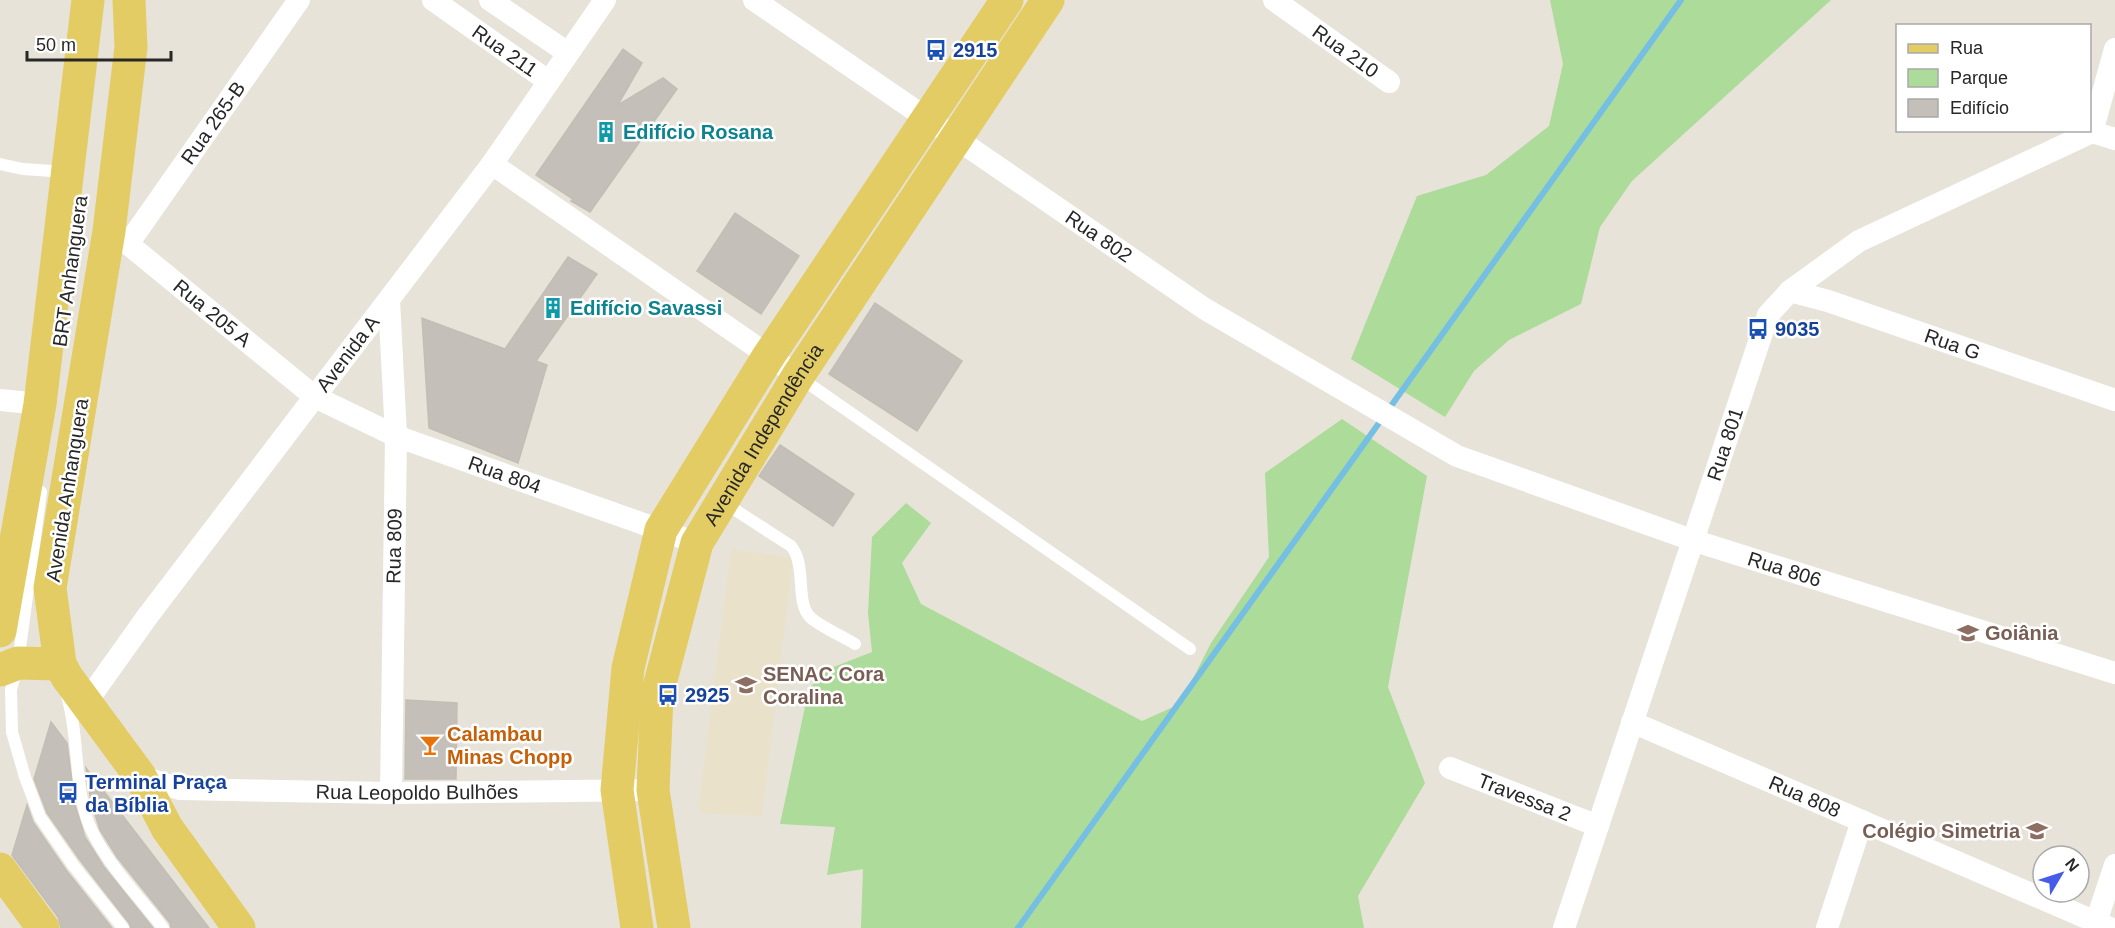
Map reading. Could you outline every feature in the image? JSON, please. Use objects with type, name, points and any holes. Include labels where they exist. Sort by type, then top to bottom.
[{"type":"main road","name":"Avenida Anhanguera","points":[[0,631],[49,401],[67,172],[88,0]]},
{"type":"main road","name":"Avenida Anhanguera","points":[[129,0],[131,47],[119,237],[50,588],[52,655],[85,704],[140,776],[167,828],[239,928]]},
{"type":"main road","name":"Avenida Independência","points":[[637,928],[617,790],[628,668],[661,530],[768,357],[1007,0]]},
{"type":"main road","name":"Avenida Independência","points":[[674,928],[653,789],[657,695],[697,543],[798,376],[1048,0]]},
{"type":"main road","points":[[9,667],[52,655]]},
{"type":"main road","points":[[0,869],[43,928]]},
{"type":"street","name":"Rua 265-B","points":[[119,237],[298,0]]},
{"type":"street","name":"Rua 211","points":[[433,0],[548,81]]},
{"type":"street","name":"Rua 211","points":[[490,0],[568,53]]},
{"type":"street","name":"Avenida A","points":[[85,704],[147,617],[492,164],[605,0]]},
{"type":"street","name":"Rua 802","points":[[754,0],[1205,309],[1457,456]]},
{"type":"street","name":"Rua 210","points":[[1275,0],[1389,82]]},
{"type":"street","points":[[2115,49],[2092,132],[2115,139]]},
{"type":"street","name":"Rua 801","points":[[1564,928],[1768,315],[1790,291],[1858,241],[2092,132]]},
{"type":"street","points":[[492,164],[798,376]]},
{"type":"street","name":"Rua 205 A","points":[[119,237],[315,397]]},
{"type":"street","name":"Rua G","points":[[1790,291],[1828,301],[2115,400]]},
{"type":"street","name":"Rua 809","points":[[389,300],[396,436],[392,793]]},
{"type":"street","name":"Rua 804","points":[[315,397],[396,436],[697,543]]},
{"type":"street","points":[[0,400],[49,401]]},
{"type":"street","name":"Rua 806","points":[[1457,456],[1692,540],[2115,673]]},
{"type":"street","name":"Rua 808","points":[[1632,722],[2100,926]]},
{"type":"street","name":"Travessa 2","points":[[1450,768],[1598,826]]},
{"type":"street","name":"Rua Leopoldo Bulhões","points":[[140,776],[180,789],[392,793],[653,789]]},
{"type":"street","points":[[167,828],[180,789]]},
{"type":"street","points":[[1827,928],[1862,821]]},
{"type":"street","points":[[2100,926],[2115,865]]},
{"type":"lane","points":[[0,164],[23,169],[67,172]]},
{"type":"lane","points":[[798,376],[1190,649]]},
{"type":"lane","points":[[42,483],[34,542],[9,667],[12,732],[40,817],[73,865],[123,928]]},
{"type":"lane","points":[[722,501],[791,546],[798,554],[804,606],[810,617],[855,644]]},
{"type":"lane","points":[[34,542],[37,610]]},
{"type":"lane","points":[[52,655],[73,715],[79,777],[87,819],[100,847],[164,928]]},
{"type":"shaded area","name":"SENAC Cora Coralina","points":[[731,549],[793,558],[762,816],[698,813]]},
{"type":"green space","points":[[1550,0],[1831,0],[1632,181],[1600,227],[1581,304],[1509,340],[1474,371],[1445,417],[1351,359],[1417,196],[1486,175],[1549,126],[1563,64]]},
{"type":"green space","points":[[1342,419],[1427,476],[1388,687],[1425,783],[1358,896],[1364,928],[861,928],[863,869],[827,875],[835,827],[780,824],[809,688],[831,668],[872,652],[868,613],[872,537],[906,503],[931,523],[902,563],[921,604],[1142,721],[1180,704],[1211,643],[1269,557],[1265,473]]},
{"type":"building","name":"Edifício Rosana","points":[[623,49],[642,63],[618,105],[663,78],[677,89],[590,212],[536,175]]},
{"type":"building","points":[[735,213],[799,256],[761,314],[697,271]]},
{"type":"building","points":[[568,257],[597,274],[536,361],[547,365],[518,463],[429,428],[422,318],[505,349]]},
{"type":"building","points":[[875,303],[962,361],[917,431],[829,374]]},
{"type":"building","points":[[780,445],[854,494],[833,526],[759,476]]},
{"type":"building","name":"Calambau Minas Chopp","points":[[406,700],[457,703],[456,779],[405,779]]},
{"type":"building","points":[[51,722],[67,743],[75,805],[85,837],[104,867],[153,928],[131,928],[47,813],[34,779]]},
{"type":"building","points":[[86,768],[209,928],[171,928],[170,923],[117,857],[100,830],[91,802]]},
{"type":"building","points":[[27,805],[33,822],[66,870],[112,928],[61,928],[58,917],[12,855]]},
{"type":"waterway","points":[[1391,406],[1681,0]]},
{"type":"waterway","points":[[1018,928],[1379,423]]},
{"type":"place","name":"2915","points":[[936,50]]},
{"type":"place","name":"Edifício Rosana","points":[[606,132]]},
{"type":"place","name":"Edifício Savassi","points":[[553,308]]},
{"type":"place","name":"9035","points":[[1758,329]]},
{"type":"place","name":"Goiânia","points":[[1968,633]]},
{"type":"place","name":"SENAC Cora Coralina","points":[[746,685]]},
{"type":"place","name":"2925","points":[[668,695]]},
{"type":"place","name":"Calambau Minas Chopp","points":[[430,745]]},
{"type":"place","name":"Terminal Praça da Bíblia","points":[[68,793]]},
{"type":"place","name":"Colégio Simetria","points":[[2037,831]]}]
